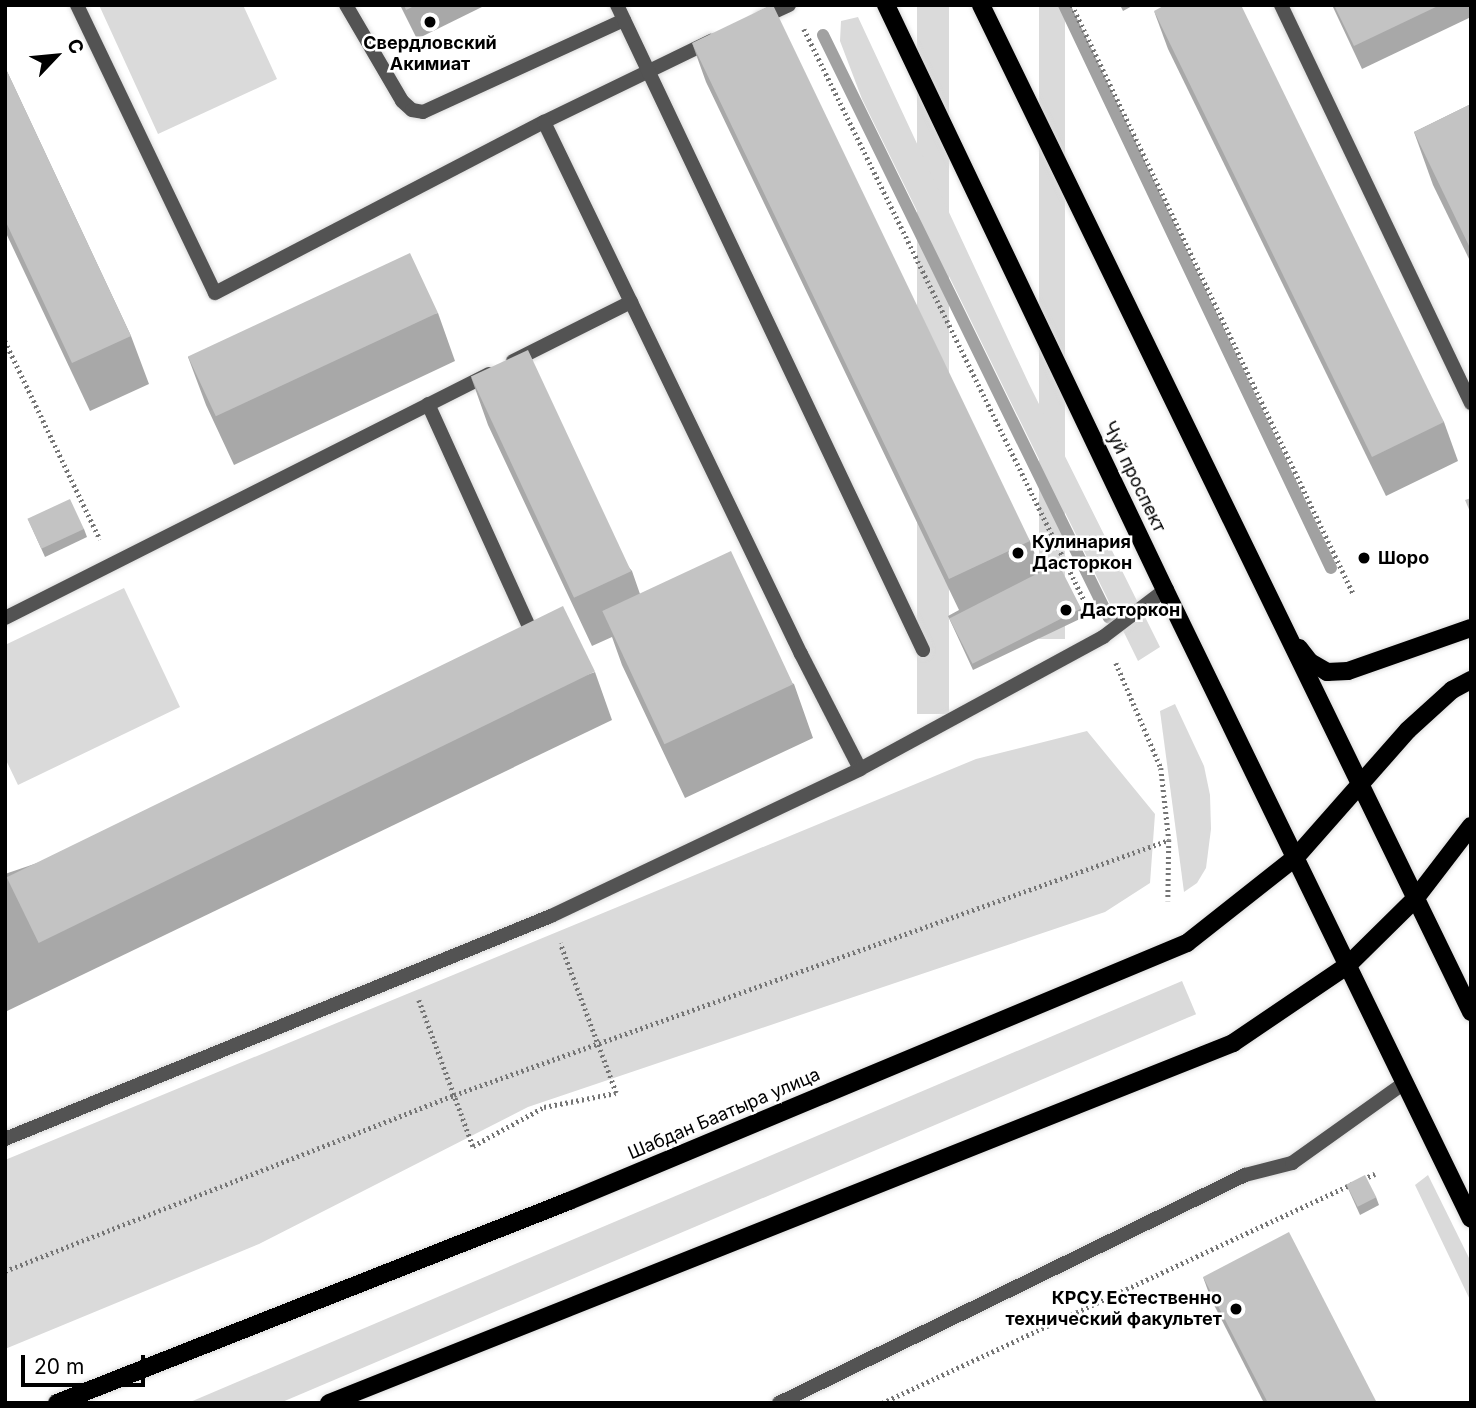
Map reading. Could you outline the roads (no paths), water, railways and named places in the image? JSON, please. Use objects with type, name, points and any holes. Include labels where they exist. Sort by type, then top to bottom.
[{"type":"main road","name":"Чуй проспект","points":[[886,5],[1165,590],[1471,1219]]},
{"type":"main road","points":[[981,5],[1282,629],[1471,1012]]},
{"type":"main road","points":[[1282,629],[1310,662],[1327,672],[1348,671],[1471,628]]},
{"type":"main road","name":"Шабдан Баатыра улица","points":[[57,1403],[569,1201],[1187,943],[1297,857],[1408,730],[1452,690],[1471,680]]},
{"type":"main road","points":[[329,1403],[1234,1043],[1348,965],[1415,899],[1471,826]]},
{"type":"lane","points":[[78,5],[215,292],[544,122],[648,70],[789,5]]},
{"type":"lane","points":[[346,5],[402,102],[412,110],[423,113],[624,20]]},
{"type":"lane","points":[[617,5],[923,650]]},
{"type":"lane","points":[[1281,5],[1471,403]]},
{"type":"lane","points":[[544,122],[860,769]]},
{"type":"lane","points":[[5,618],[631,302]]},
{"type":"lane","points":[[428,404],[535,638],[522,644]]},
{"type":"lane","points":[[5,1139],[551,916],[860,769],[1102,636],[1165,590]]},
{"type":"lane","points":[[779,1403],[1245,1175],[1292,1163],[1404,1083]]},
{"type":"waterway","points":[[1064,5],[1331,568]]},
{"type":"waterway","points":[[823,35],[1109,618]]},
{"type":"place","name":"Свердловский Акимиат","points":[[430,22]]},
{"type":"place","name":"Кулинария Дасторкон","points":[[1018,553]]},
{"type":"place","name":"Шоро","points":[[1364,558]]},
{"type":"place","name":"Дасторкон","points":[[1066,610]]},
{"type":"place","name":"КРСУ Естественно технический факультет","points":[[1236,1309]]}]
